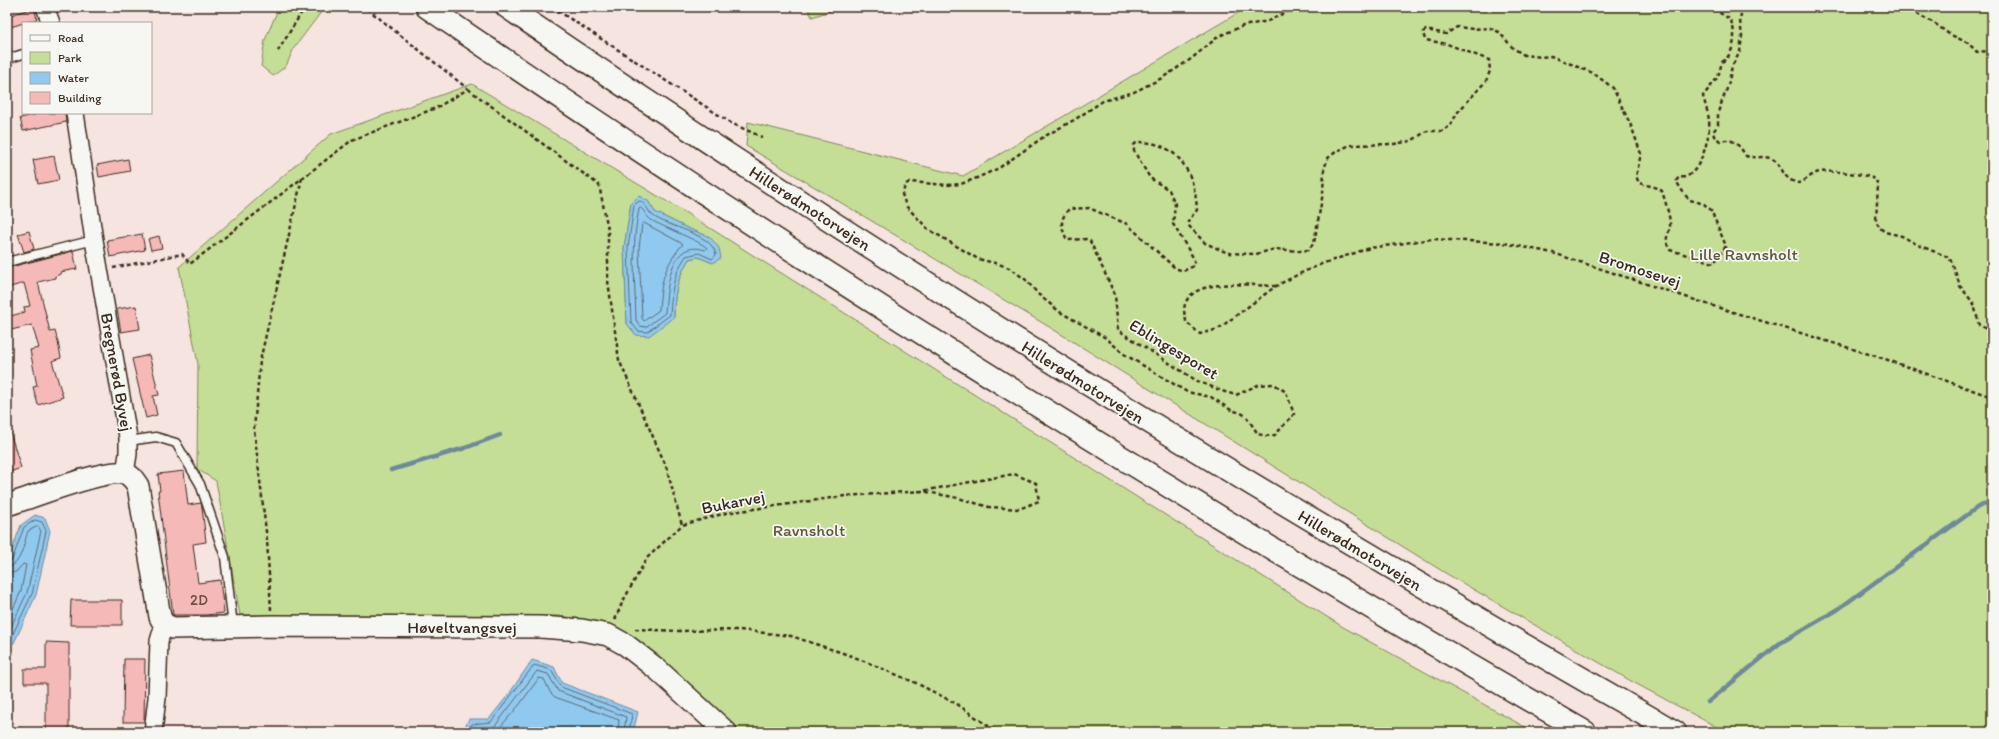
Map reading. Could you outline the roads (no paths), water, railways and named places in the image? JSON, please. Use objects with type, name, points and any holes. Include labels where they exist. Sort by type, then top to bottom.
[{"type":"highway","points":[[427,7],[536,82],[750,224],[958,357],[1205,509],[1439,648],[1585,732]]},
{"type":"highway","name":"Hillerødmotorvejen","points":[[507,7],[789,195],[990,324],[1225,469],[1451,604],[1675,732]]},
{"type":"street","points":[[45,7],[51,22]]},
{"type":"street","name":"Bregnerød Byvej","points":[[74,114],[128,441],[125,474]]},
{"type":"street","points":[[7,505],[105,474],[125,474],[133,478],[138,486],[160,617],[164,624],[159,641],[157,698],[153,732]]},
{"type":"street","name":"Høveltvangsvej","points":[[164,624],[173,628],[272,626],[540,628],[582,630],[614,627],[626,645],[658,670],[726,732]]},
{"type":"lane","points":[[7,59],[22,54]]},
{"type":"lane","points":[[7,262],[94,240]]},
{"type":"lane","points":[[128,441],[156,437],[176,443],[200,484],[225,557],[233,626]]},
{"type":"water","points":[[639,196],[648,201],[655,212],[687,228],[710,237],[719,248],[721,258],[713,263],[698,257],[689,259],[677,287],[674,317],[649,336],[636,335],[627,324],[624,248],[631,203]]},
{"type":"water","points":[[35,515],[45,518],[50,531],[36,595],[14,643],[7,645],[7,563],[21,525]]},
{"type":"water","points":[[532,660],[554,667],[562,683],[638,712],[633,732],[462,732],[469,719],[489,719],[509,694]]},
{"type":"waterway","points":[[391,470],[465,448],[500,435]]},
{"type":"waterway","points":[[1708,702],[1780,643],[1837,610],[1978,507],[1992,501]]},
{"type":"park label","name":"Lille Ravnsholt","points":[[1744,254]]},
{"type":"park label","name":"Ravnsholt","points":[[809,530]]}]
